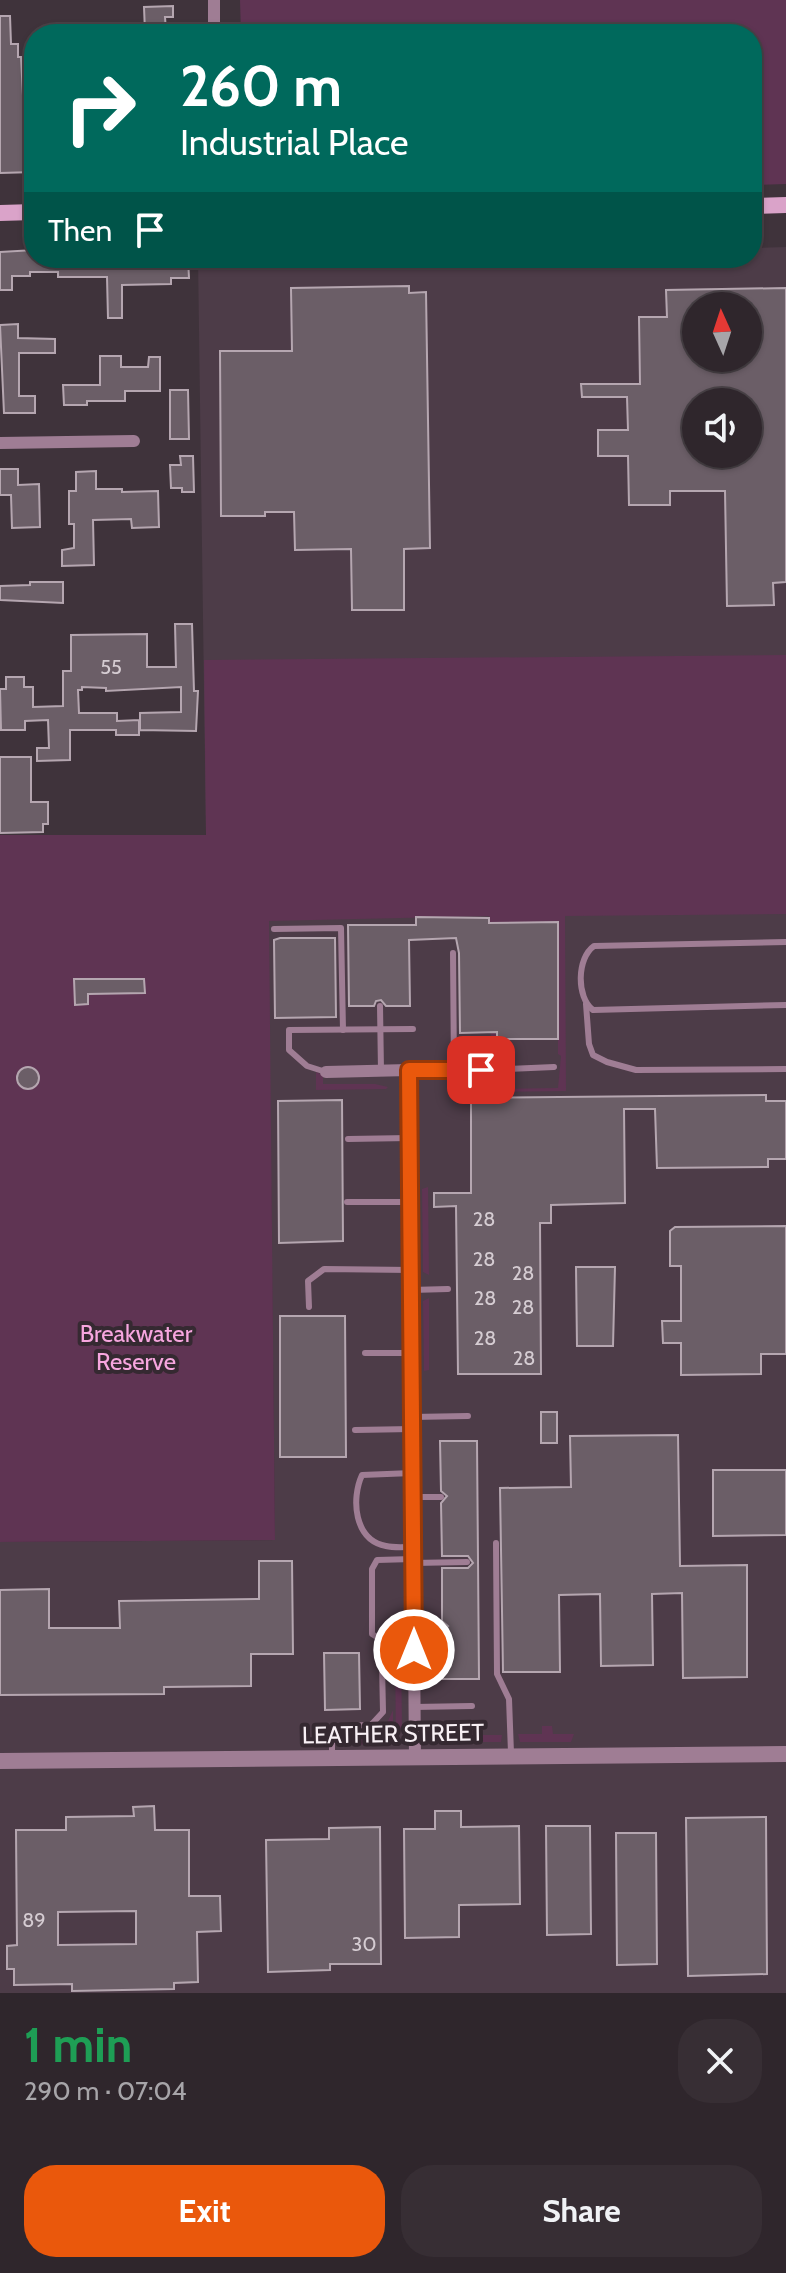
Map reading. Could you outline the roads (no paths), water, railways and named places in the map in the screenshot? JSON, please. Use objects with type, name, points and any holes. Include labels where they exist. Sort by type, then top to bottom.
[{"type":"main road","points":[[762,206],[786,205]]},
{"type":"main road","points":[[0,213],[24,212]]},
{"type":"street","points":[[214,0],[214,24]]},
{"type":"street","points":[[0,443],[134,441]]},
{"type":"street","points":[[409,1070],[415,1758]]},
{"type":"street","points":[[326,1072],[481,1070]]},
{"type":"street","name":"LEATHER STREET","points":[[0,1761],[786,1754]]},
{"type":"lane","points":[[274,929],[341,928],[343,1030]]},
{"type":"lane","points":[[786,942],[594,946],[586,951],[582,960],[589,1044],[593,1055],[636,1070],[786,1069]]},
{"type":"lane","points":[[453,953],[454,1070]]},
{"type":"lane","points":[[586,1004],[593,1010],[786,1005]]},
{"type":"lane","points":[[380,1006],[381,1071]]},
{"type":"lane","points":[[326,1072],[307,1066],[289,1050],[289,1030],[413,1029]]},
{"type":"lane","points":[[481,1070],[554,1067]]},
{"type":"lane","points":[[348,1139],[409,1138]]},
{"type":"lane","points":[[347,1202],[410,1202]]},
{"type":"lane","points":[[309,1307],[308,1281],[324,1269],[412,1270]]},
{"type":"lane","points":[[411,1290],[448,1289]]},
{"type":"lane","points":[[365,1353],[412,1353]]},
{"type":"lane","points":[[355,1430],[468,1416]]},
{"type":"lane","points":[[412,1473],[362,1475],[356,1488],[357,1516],[362,1532],[383,1546],[413,1556],[467,1562]]},
{"type":"lane","points":[[412,1497],[441,1497]]},
{"type":"lane","points":[[496,1543],[497,1674],[509,1699],[511,1757]]},
{"type":"lane","points":[[413,1556],[377,1560],[372,1569],[372,1634],[380,1639],[413,1638]]},
{"type":"lane","points":[[332,1759],[332,1733],[336,1726],[371,1725],[383,1712],[382,1664],[388,1651],[442,1627]]},
{"type":"lane","points":[[414,1707],[472,1706]]},
{"type":"park label","name":"Breakwater Reserve","points":[[136,1348]]}]
